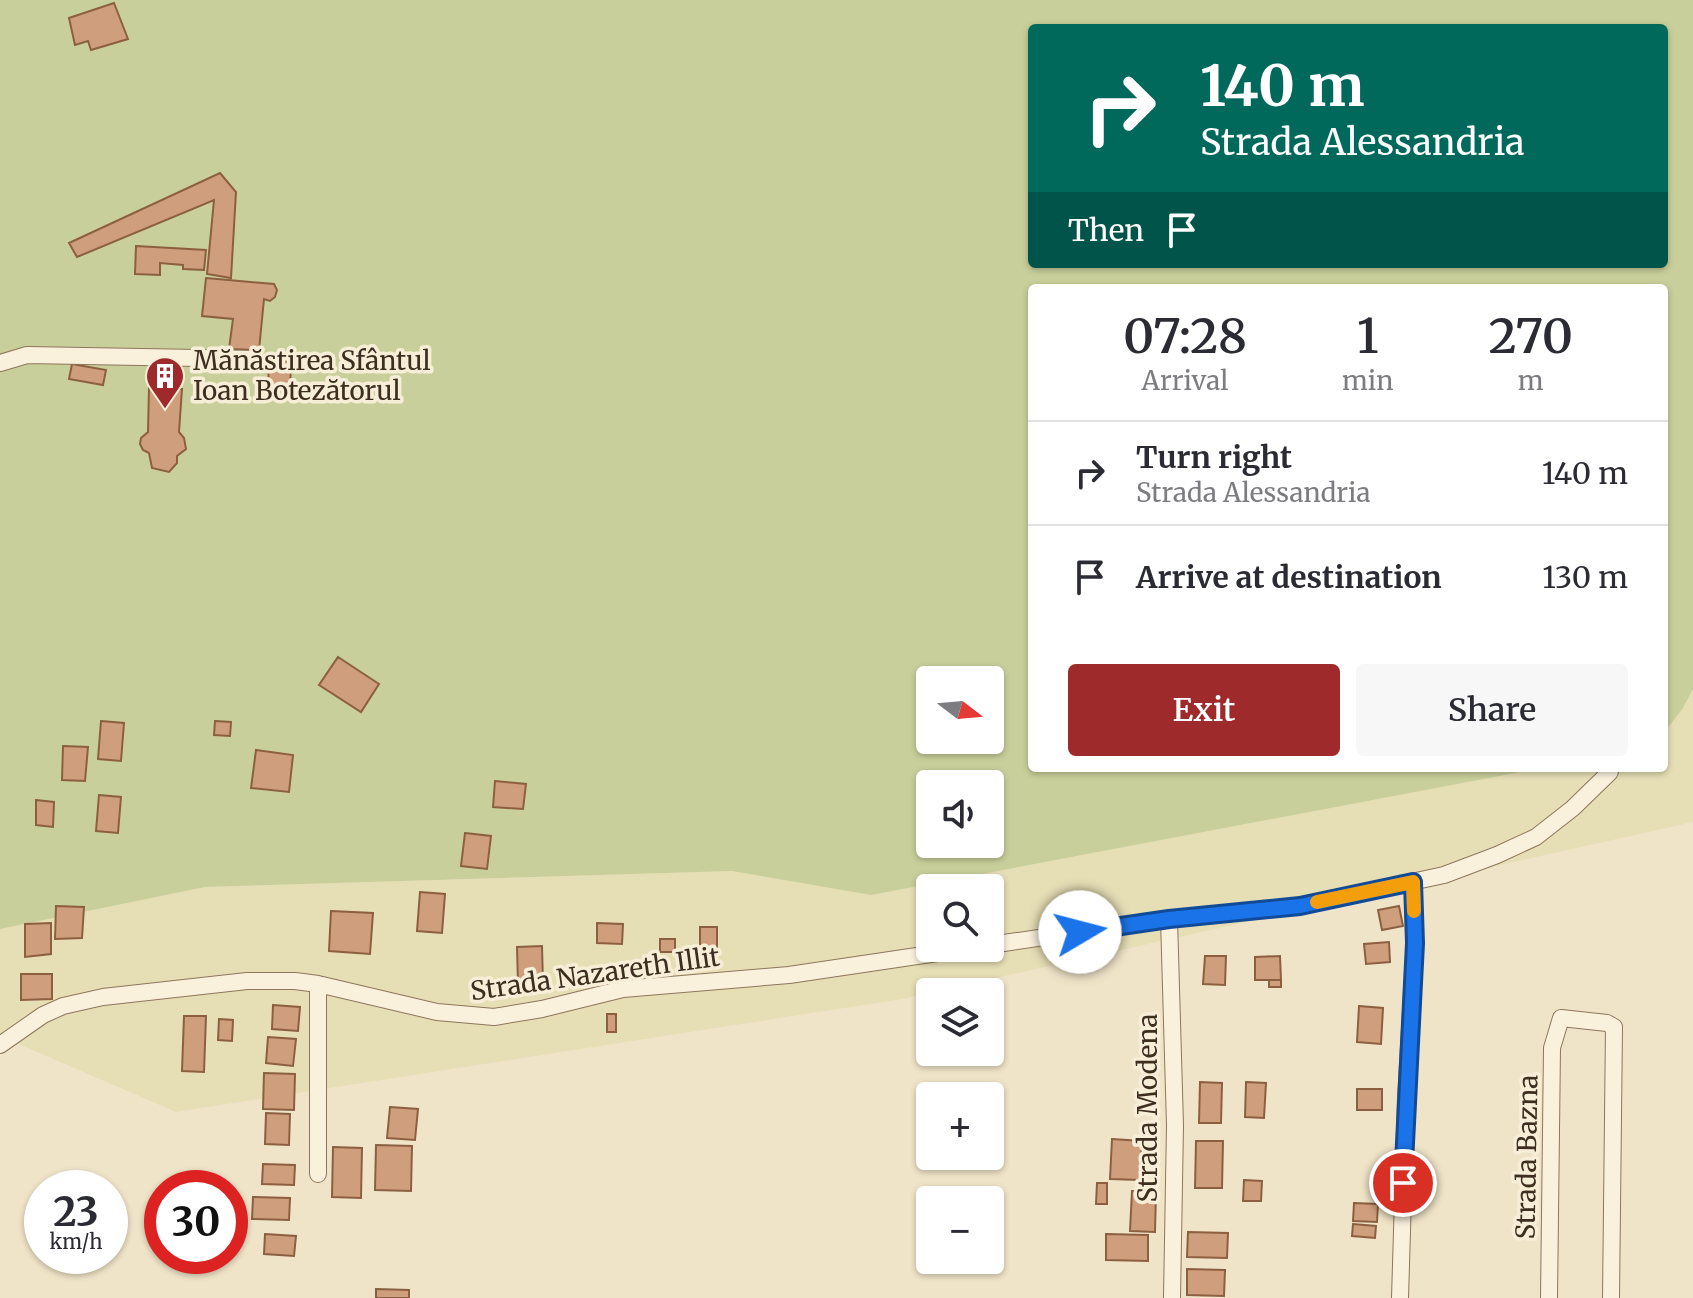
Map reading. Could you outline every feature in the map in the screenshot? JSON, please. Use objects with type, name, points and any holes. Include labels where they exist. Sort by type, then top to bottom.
[{"type":"street","points":[[0,363],[27,355],[256,359]]},
{"type":"street","points":[[1004,943],[1169,919],[1300,906],[1413,882],[1470,865],[1536,837],[1573,808],[1610,772]]},
{"type":"street","points":[[1400,1298],[1406,1097],[1415,943],[1413,882]]},
{"type":"street","name":"Strada Modena","points":[[1169,919],[1175,1125],[1172,1298]]},
{"type":"street","name":"Strada Nazareth Illit","points":[[0,1045],[43,1015],[63,1006],[103,997],[247,981],[318,984],[437,1012],[494,1017],[623,989],[789,975],[916,956]]},
{"type":"street","points":[[318,984],[318,1174]]},
{"type":"street","name":"Strada Bazna","points":[[1549,1298],[1552,1048],[1561,1018],[1607,1023],[1614,1027],[1611,1298]]},
{"type":"shaded area","points":[[1693,689],[1693,822],[996,978],[916,978],[916,996],[902,999],[176,1112],[0,1036],[0,929],[205,887],[732,871],[871,895],[916,886],[916,962],[1004,962],[1004,874],[982,874],[1521,772],[1668,772],[1668,728]]},
{"type":"green space","points":[[0,0],[1693,0],[1693,689],[1668,728],[1668,284],[1028,284],[1028,772],[1521,772],[982,874],[916,874],[916,886],[871,895],[732,871],[205,887],[0,929]]},
{"type":"building","points":[[114,3],[128,39],[91,50],[88,41],[75,45],[69,18]]},
{"type":"building","points":[[220,173],[236,192],[231,278],[207,274],[214,200],[77,257],[69,243]]},
{"type":"building","points":[[136,246],[206,250],[204,270],[160,263],[160,275],[135,274]]},
{"type":"building","points":[[206,278],[274,284],[277,290],[275,297],[270,301],[264,299],[259,350],[229,349],[233,319],[202,316]]},
{"type":"building","points":[[269,361],[291,362],[290,392],[268,391]]},
{"type":"building","points":[[72,364],[106,370],[103,385],[69,379]]},
{"type":"building","name":"Mănăstirea Sfântul Ioan Botezătorul","points":[[149,388],[182,389],[179,432],[186,449],[177,456],[177,463],[169,472],[152,468],[149,453],[140,444],[141,438],[148,432]]},
{"type":"building","points":[[338,657],[379,684],[361,712],[319,685]]},
{"type":"building","points":[[101,721],[124,723],[121,761],[98,759]]},
{"type":"building","points":[[215,721],[231,722],[230,736],[214,735]]},
{"type":"building","points":[[63,746],[88,747],[85,781],[62,780]]},
{"type":"building","points":[[256,750],[293,755],[289,792],[251,788]]},
{"type":"building","points":[[495,781],[526,784],[523,809],[493,807]]},
{"type":"building","points":[[99,795],[121,797],[118,833],[96,831]]},
{"type":"building","points":[[36,800],[54,802],[53,827],[36,825]]},
{"type":"building","points":[[465,833],[491,836],[487,869],[461,866]]},
{"type":"building","points":[[420,892],[445,894],[442,933],[417,931]]},
{"type":"building","points":[[56,906],[84,907],[82,938],[55,939]]},
{"type":"building","points":[[1399,906],[1403,926],[1382,930],[1378,910]]},
{"type":"building","points":[[331,911],[373,913],[370,954],[329,951]]},
{"type":"building","points":[[51,923],[51,954],[25,957],[25,924]]},
{"type":"building","points":[[597,923],[623,924],[622,944],[597,943]]},
{"type":"building","points":[[700,927],[717,927],[717,953],[700,953]]},
{"type":"building","points":[[660,939],[675,939],[675,952],[660,952]]},
{"type":"building","points":[[1389,942],[1390,962],[1366,964],[1364,944]]},
{"type":"building","points":[[542,946],[543,983],[518,984],[517,947]]},
{"type":"building","points":[[1205,956],[1226,956],[1225,985],[1203,984]]},
{"type":"building","points":[[1280,956],[1281,980],[1255,980],[1255,957]]},
{"type":"building","points":[[21,974],[52,974],[52,999],[21,1000]]},
{"type":"building","points":[[1269,980],[1281,980],[1281,987],[1269,987]]},
{"type":"building","points":[[273,1005],[300,1007],[298,1031],[272,1029]]},
{"type":"building","points":[[1359,1006],[1383,1008],[1381,1044],[1357,1042]]},
{"type":"building","points":[[607,1014],[616,1014],[616,1032],[607,1032]]},
{"type":"building","points":[[184,1016],[206,1016],[204,1072],[182,1071]]},
{"type":"building","points":[[219,1019],[233,1020],[232,1041],[218,1040]]},
{"type":"building","points":[[268,1037],[296,1039],[293,1066],[266,1063]]},
{"type":"building","points":[[264,1073],[295,1074],[294,1110],[263,1109]]},
{"type":"building","points":[[1200,1082],[1222,1083],[1221,1123],[1199,1123]]},
{"type":"building","points":[[1246,1082],[1266,1083],[1264,1118],[1245,1117]]},
{"type":"building","points":[[1357,1089],[1382,1089],[1382,1110],[1357,1110]]},
{"type":"building","points":[[390,1107],[418,1109],[415,1140],[387,1138]]},
{"type":"building","points":[[266,1113],[290,1114],[289,1145],[265,1144]]},
{"type":"building","points":[[1112,1139],[1142,1141],[1140,1180],[1110,1179]]},
{"type":"building","points":[[1196,1141],[1223,1141],[1222,1188],[1195,1188]]},
{"type":"building","points":[[376,1145],[412,1146],[411,1191],[375,1190]]},
{"type":"building","points":[[333,1147],[362,1148],[361,1198],[332,1197]]},
{"type":"building","points":[[263,1164],[295,1165],[294,1185],[262,1184]]},
{"type":"building","points":[[1244,1180],[1262,1181],[1261,1201],[1243,1201]]},
{"type":"building","points":[[1097,1183],[1107,1183],[1107,1204],[1096,1204]]},
{"type":"building","points":[[1132,1191],[1156,1192],[1155,1232],[1130,1231]]},
{"type":"building","points":[[253,1197],[290,1198],[289,1220],[252,1219]]},
{"type":"building","points":[[1354,1203],[1378,1204],[1377,1222],[1353,1221]]},
{"type":"building","points":[[1353,1224],[1376,1226],[1375,1238],[1352,1236]]},
{"type":"building","points":[[1188,1232],[1228,1233],[1227,1258],[1187,1257]]},
{"type":"building","points":[[265,1234],[296,1236],[294,1256],[264,1254]]},
{"type":"building","points":[[1106,1234],[1148,1235],[1148,1261],[1106,1260]]},
{"type":"building","points":[[1187,1269],[1225,1270],[1224,1296],[1187,1295]]},
{"type":"building","points":[[376,1289],[409,1290],[409,1298],[376,1298]]},
{"type":"slow traffic","points":[[1317,902],[1413,882],[1414,911]]},
{"type":"place","name":"Mănăstirea Sfântul Ioan Botezătorul","points":[[165,410]]},
{"type":"route","points":[[1080,932],[1169,919],[1300,906],[1413,882],[1415,943],[1403,1183]]}]
